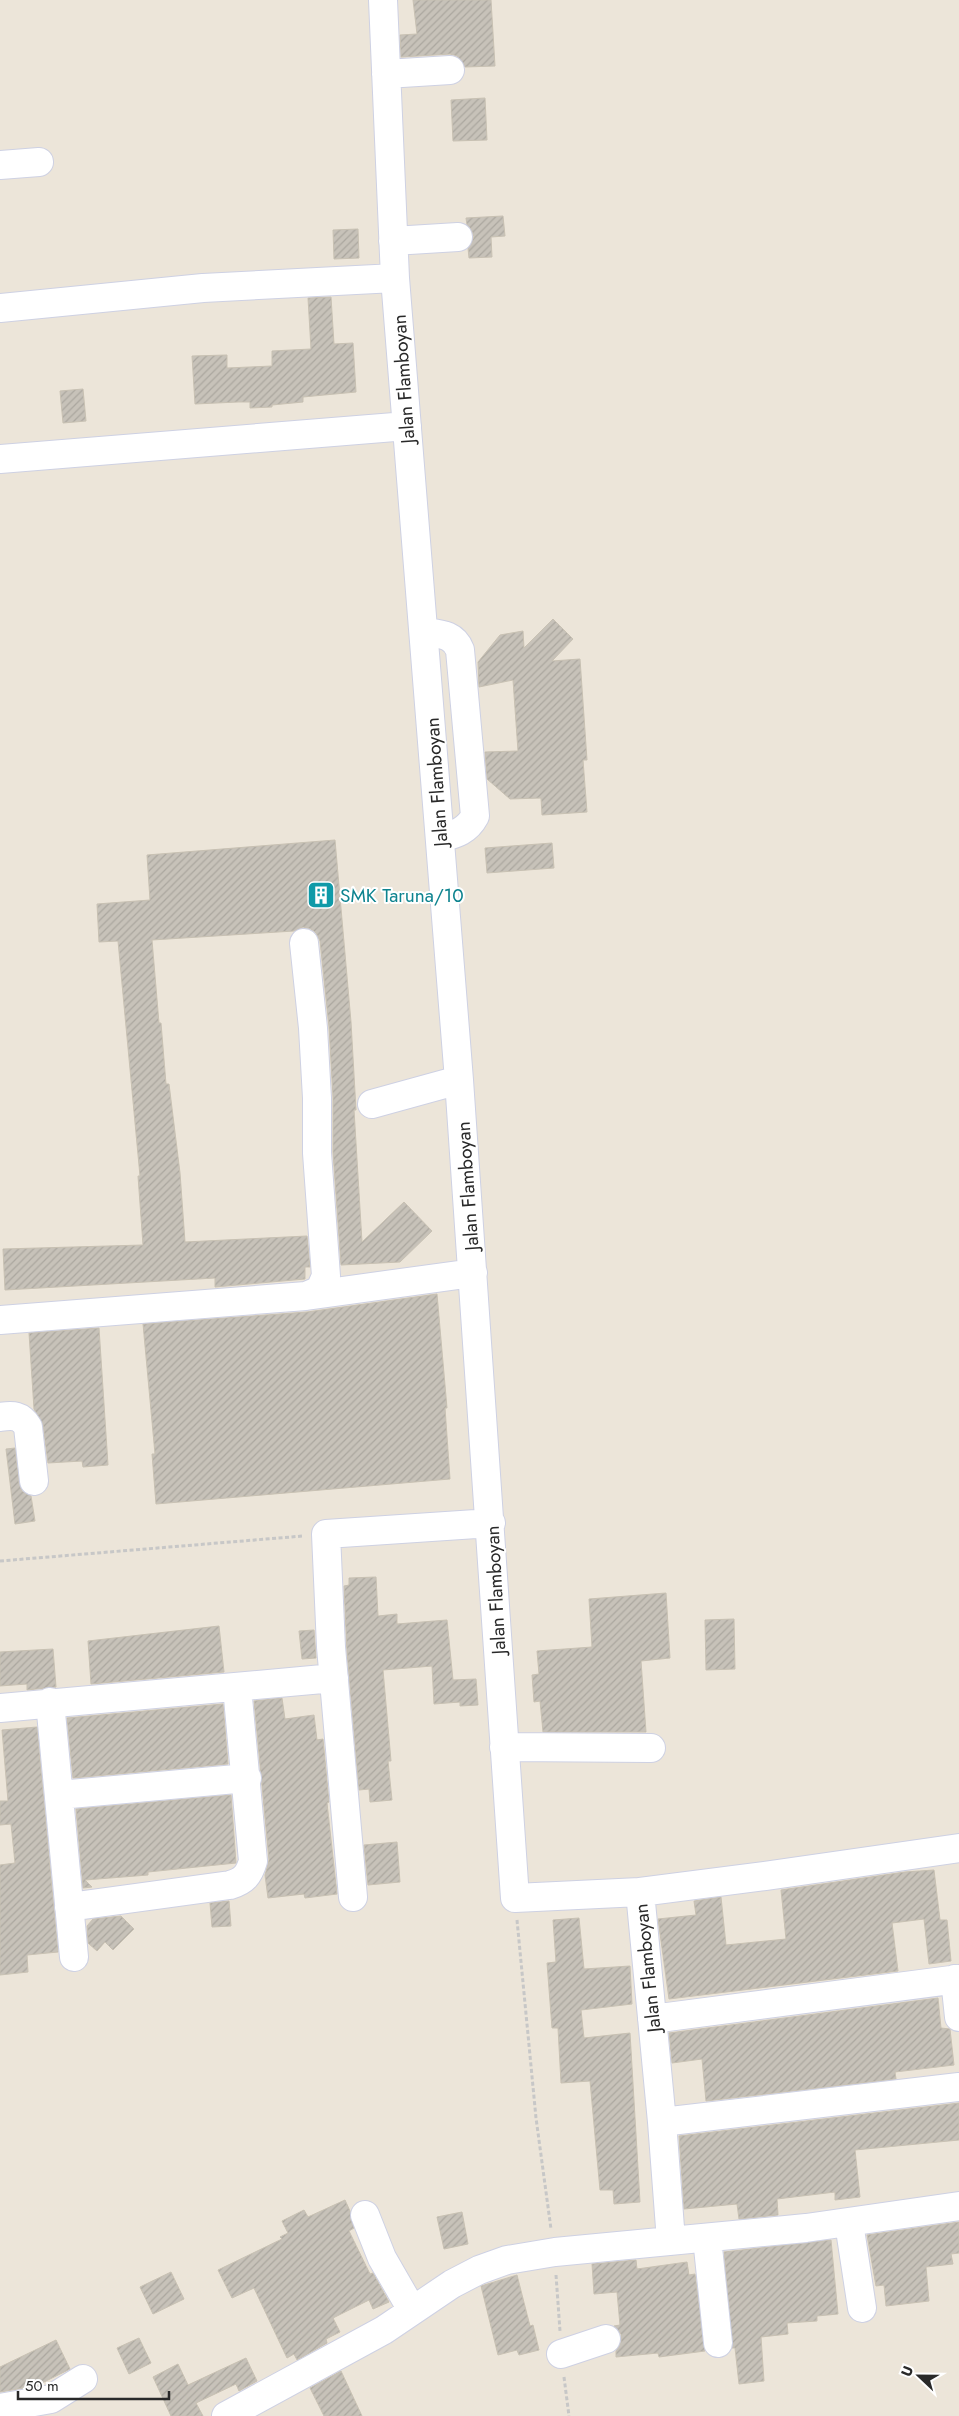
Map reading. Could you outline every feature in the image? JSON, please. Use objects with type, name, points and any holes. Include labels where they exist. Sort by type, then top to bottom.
[{"type":"street","name":"Jalan Flamboyan","points":[[383,0],[395,278],[425,632],[459,1080],[491,1523],[515,1898],[640,1892],[662,2122],[656,2249]]},
{"type":"street","points":[[386,74],[450,70]]},
{"type":"street","points":[[0,165],[39,162]]},
{"type":"street","points":[[393,240],[458,237]]},
{"type":"street","points":[[0,308],[203,288],[395,278]]},
{"type":"street","points":[[0,459],[407,426]]},
{"type":"street","points":[[425,632],[446,635],[457,643],[460,650],[475,816],[470,826],[462,832],[441,838]]},
{"type":"street","points":[[304,943],[313,1028],[317,1098],[317,1153],[326,1276],[320,1290],[306,1296]]},
{"type":"street","points":[[372,1104],[459,1080]]},
{"type":"street","points":[[0,1320],[306,1296],[473,1273]]},
{"type":"street","points":[[0,1416],[19,1417],[24,1420],[28,1427],[34,1481]]},
{"type":"street","points":[[353,1897],[334,1678],[326,1534],[491,1523]]},
{"type":"street","points":[[0,1708],[50,1702],[334,1678]]},
{"type":"street","points":[[69,1907],[242,1882],[251,1869],[253,1860],[247,1778],[237,1687]]},
{"type":"street","points":[[50,1702],[74,1957]]},
{"type":"street","points":[[504,1747],[652,1748]]},
{"type":"street","points":[[59,1795],[247,1778]]},
{"type":"street","points":[[640,1892],[959,1848]]},
{"type":"street","points":[[652,2019],[957,1979],[959,2017]]},
{"type":"street","points":[[662,2122],[959,2087]]},
{"type":"street","points":[[226,2416],[384,2330],[452,2284],[479,2270],[507,2260],[555,2252],[656,2249],[707,2238],[849,2223],[959,2206]]},
{"type":"street","points":[[365,2215],[382,2258],[412,2310]]},
{"type":"street","points":[[849,2223],[862,2308]]},
{"type":"street","points":[[707,2238],[718,2342]]},
{"type":"street","points":[[561,2354],[606,2339]]},
{"type":"street","points":[[0,2408],[51,2399],[83,2379]]},
{"type":"path","points":[[0,1561],[326,1534]]},
{"type":"path","points":[[515,1898],[536,2118],[555,2252],[561,2354],[569,2416]]},
{"type":"building","points":[[413,0],[491,0],[495,66],[465,67],[457,56],[450,54],[401,57],[400,35],[417,34]]},
{"type":"building","points":[[485,98],[487,140],[453,141],[451,100]]},
{"type":"building","points":[[503,216],[505,236],[491,237],[492,257],[469,258],[468,248],[474,237],[467,225],[466,218]]},
{"type":"building","points":[[358,229],[359,258],[334,259],[333,230]]},
{"type":"building","points":[[331,297],[334,344],[353,343],[356,392],[303,397],[303,402],[272,405],[272,407],[250,408],[250,402],[195,404],[192,356],[227,355],[227,368],[272,366],[272,351],[311,349],[308,298]]},
{"type":"building","points":[[83,389],[86,421],[63,423],[60,391]]},
{"type":"building","points":[[553,619],[573,639],[552,661],[580,659],[587,760],[583,760],[587,812],[542,815],[541,798],[510,799],[487,779],[485,752],[518,751],[513,680],[479,687],[478,662],[500,635],[523,631],[524,648]]},
{"type":"building","points":[[335,840],[351,1022],[362,1242],[404,1202],[432,1231],[400,1262],[341,1265],[333,1152],[333,1097],[329,1027],[320,941],[316,933],[311,929],[303,927],[294,931],[152,940],[166,1084],[169,1084],[180,1173],[185,1242],[307,1236],[310,1267],[305,1267],[305,1279],[215,1287],[215,1278],[5,1290],[3,1249],[143,1245],[138,1176],[140,1176],[118,941],[99,942],[97,904],[150,900],[147,855]]},
{"type":"building","points":[[552,843],[554,868],[487,873],[485,848]]},
{"type":"building","points":[[437,1294],[447,1408],[445,1408],[450,1479],[156,1504],[152,1454],[155,1454],[143,1324],[307,1312]]},
{"type":"building","points":[[99,1328],[108,1465],[83,1467],[82,1461],[48,1463],[43,1425],[34,1409],[29,1333]]},
{"type":"building","points":[[15,1448],[19,1483],[22,1491],[31,1496],[35,1521],[15,1524],[6,1449]]},
{"type":"building","points":[[376,1577],[378,1616],[397,1614],[397,1624],[447,1620],[453,1680],[476,1679],[478,1705],[460,1706],[460,1702],[434,1704],[432,1666],[383,1670],[391,1761],[388,1761],[392,1800],[370,1802],[369,1789],[359,1790],[347,1653],[344,1586],[349,1585],[349,1578]]},
{"type":"building","points":[[666,1593],[670,1658],[641,1661],[646,1732],[543,1732],[540,1701],[534,1702],[532,1675],[539,1674],[537,1651],[592,1647],[589,1599]]},
{"type":"building","points":[[734,1619],[735,1669],[706,1670],[705,1620]]},
{"type":"building","points":[[219,1626],[224,1672],[91,1684],[88,1641]]},
{"type":"building","points":[[314,1630],[316,1658],[302,1659],[299,1631]]},
{"type":"building","points":[[53,1649],[56,1687],[27,1690],[27,1684],[0,1686],[0,1652]]},
{"type":"building","points":[[282,1698],[285,1719],[314,1715],[317,1740],[323,1739],[329,1802],[327,1803],[337,1894],[305,1898],[304,1894],[268,1898],[265,1875],[269,1860],[254,1701]]},
{"type":"building","points":[[223,1704],[228,1764],[73,1778],[67,1718]]},
{"type":"building","points":[[37,1727],[58,1952],[27,1955],[28,1972],[0,1975],[0,1865],[15,1863],[11,1824],[0,1825],[0,1801],[8,1801],[2,1730]]},
{"type":"building","points":[[231,1795],[236,1863],[148,1872],[148,1875],[85,1880],[92,1887],[83,1888],[76,1809]]},
{"type":"building","points":[[397,1842],[400,1882],[368,1885],[364,1845]]},
{"type":"building","points":[[934,1870],[940,1920],[947,1920],[951,1961],[929,1964],[924,1919],[892,1923],[898,1971],[669,1999],[658,1919],[696,1915],[694,1901],[721,1897],[726,1945],[786,1939],[781,1890],[905,1872]]},
{"type":"building","points":[[229,1901],[231,1926],[212,1927],[210,1903]]},
{"type":"building","points":[[121,1916],[134,1929],[113,1950],[105,1942],[97,1951],[88,1943],[87,1926],[93,1919]]},
{"type":"building","points":[[579,1918],[584,1969],[630,1966],[632,2004],[581,2010],[584,2038],[630,2033],[640,2202],[614,2204],[613,2190],[600,2190],[590,2081],[561,2083],[558,2028],[552,2028],[547,1963],[556,1962],[553,1920]]},
{"type":"building","points":[[938,1998],[941,2028],[950,2029],[954,2065],[895,2072],[896,2079],[706,2101],[702,2059],[672,2063],[669,2033]]},
{"type":"building","points":[[959,2103],[959,2140],[855,2150],[860,2197],[835,2200],[835,2192],[777,2199],[778,2215],[739,2219],[737,2204],[684,2209],[679,2136]]},
{"type":"building","points":[[345,2200],[354,2228],[349,2231],[370,2274],[373,2273],[389,2302],[373,2309],[369,2300],[333,2318],[340,2332],[326,2339],[327,2343],[297,2360],[294,2354],[287,2358],[254,2288],[232,2298],[218,2270],[282,2239],[280,2237],[288,2233],[282,2221],[304,2210],[308,2217]]},
{"type":"building","points":[[462,2212],[468,2244],[444,2249],[437,2217]]},
{"type":"building","points":[[959,2222],[959,2253],[951,2254],[953,2264],[926,2267],[929,2301],[886,2306],[884,2285],[876,2286],[867,2235]]},
{"type":"building","points":[[831,2240],[838,2314],[817,2316],[817,2321],[787,2323],[788,2334],[761,2337],[764,2381],[739,2384],[735,2348],[732,2348],[724,2252]]},
{"type":"building","points":[[636,2260],[637,2269],[687,2262],[689,2275],[695,2274],[705,2351],[659,2357],[658,2353],[616,2357],[616,2351],[621,2342],[621,2334],[614,2326],[620,2325],[617,2292],[594,2294],[592,2264]]},
{"type":"building","points":[[171,2272],[184,2299],[153,2314],[140,2287]]},
{"type":"building","points":[[517,2275],[530,2326],[533,2325],[539,2350],[519,2355],[517,2350],[498,2355],[481,2286]]},
{"type":"building","points":[[139,2338],[151,2363],[129,2374],[117,2348]]},
{"type":"building","points":[[56,2340],[70,2369],[36,2386],[0,2392],[0,2367]]},
{"type":"building","points":[[246,2358],[257,2381],[239,2391],[236,2384],[196,2403],[203,2416],[171,2416],[153,2377],[178,2364],[188,2385]]},
{"type":"building","points":[[341,2371],[362,2416],[324,2416],[310,2388]]},
{"type":"place","name":"SMK Taruna/10","points":[[321,895]]}]
